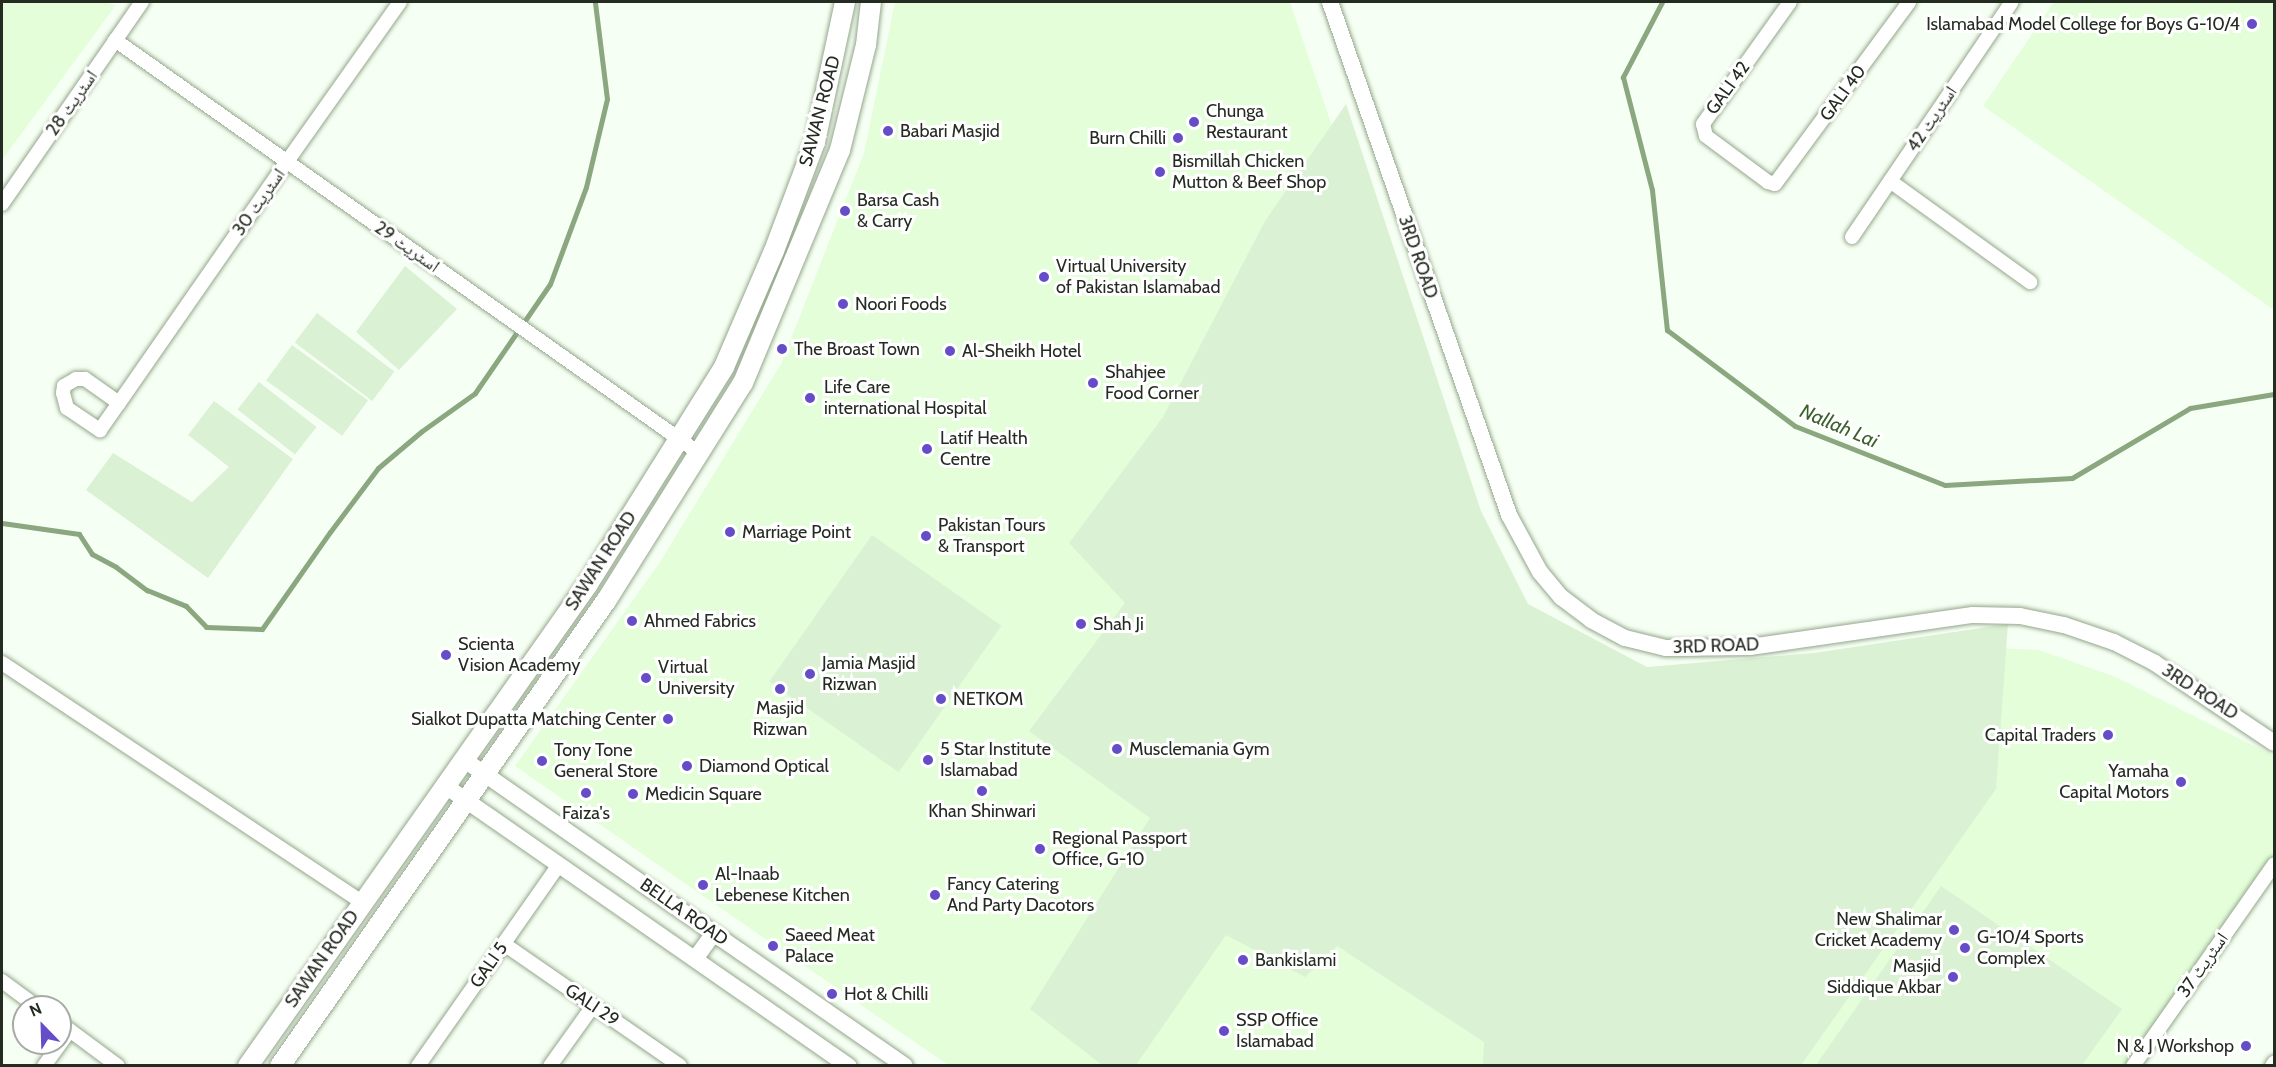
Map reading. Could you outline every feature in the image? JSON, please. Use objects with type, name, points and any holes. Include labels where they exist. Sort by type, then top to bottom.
[{"type":"main road","name":"SAWAN ROAD","points":[[248,1065],[588,584],[724,367],[815,142],[846,2]]},
{"type":"main road","name":"SAWAN ROAD","points":[[280,1065],[606,601],[743,383],[840,150],[866,45],[871,2]]},
{"type":"street","name":"اسٹریٹ 28","points":[[2,204],[142,2]]},
{"type":"street","name":"اسٹریٹ 30","points":[[119,403],[400,2]]},
{"type":"street","name":"3RD ROAD","points":[[1330,2],[1509,515],[1540,572],[1561,597],[1592,620],[1625,638],[1666,648],[1750,647],[1964,616],[2020,616],[2064,625],[2125,647],[2155,663],[2225,707],[2274,743]]},
{"type":"street","name":"GALI 42","points":[[1776,184],[1768,182],[1706,136],[1703,124],[1790,2]]},
{"type":"street","name":"GALI 40","points":[[1776,184],[1909,2]]},
{"type":"street","name":"اسٹریٹ 42","points":[[1852,237],[2012,2]]},
{"type":"street","name":"اسٹریٹ 29","points":[[115,40],[699,453]]},
{"type":"street","points":[[1890,181],[2030,282]]},
{"type":"street","points":[[2,663],[362,902]]},
{"type":"street","name":"BELLA ROAD","points":[[463,759],[905,1065]]},
{"type":"street","name":"BELLA ROAD","points":[[444,785],[849,1065]]},
{"type":"street","name":"GALI 5","points":[[418,1065],[559,865]]},
{"type":"street","name":"اسٹریٹ 37","points":[[2133,1065],[2274,865]]},
{"type":"street","points":[[695,959],[714,933]]},
{"type":"street","name":"GALI 29","points":[[504,944],[674,1064]]},
{"type":"street","points":[[2,981],[21,995]]},
{"type":"street","points":[[550,1065],[594,1006]]},
{"type":"street","points":[[72,1032],[117,1065]]},
{"type":"shaded area","points":[[2,2],[104,2],[116,5],[2,160]]},
{"type":"shaded area","points":[[895,2],[1290,2],[1403,336],[1505,600],[1653,693],[1959,647],[2039,650],[2116,677],[2274,756],[2274,863],[2125,1065],[948,1065],[515,766],[660,562],[781,364],[864,153]]},
{"type":"shaded area","points":[[2054,2],[2274,2],[2274,310],[1983,106]]},
{"type":"shaded area","points":[[1346,104],[1481,511],[1528,604],[1647,667],[1814,653],[2008,624],[1996,789],[1801,1065],[1483,1065],[1484,1042],[1337,946],[1305,977],[1226,935],[1136,1065],[1102,1065],[1030,1009],[1150,818],[1029,731],[1125,603],[1069,543],[1163,417],[1265,221]]},
{"type":"shaded area","points":[[405,266],[457,309],[399,370],[356,332]]},
{"type":"shaded area","points":[[317,313],[394,371],[372,401],[295,343]]},
{"type":"shaded area","points":[[292,345],[368,400],[342,436],[266,381]]},
{"type":"shaded area","points":[[259,382],[317,427],[295,455],[237,410]]},
{"type":"shaded area","points":[[214,401],[293,459],[208,578],[86,490],[113,453],[192,502],[229,467],[188,435]]},
{"type":"shaded area","points":[[872,535],[1001,626],[899,772],[769,682]]},
{"type":"shaded area","name":"G-10/4 Sports Complex","points":[[1941,886],[2122,1009],[2082,1065],[1816,1065]]},
{"type":"waterway","points":[[2,523],[79,534],[92,554],[116,567],[147,590],[186,606],[206,627],[262,629],[378,468],[422,431],[475,393],[550,284],[586,187],[607,99],[595,2]]},
{"type":"waterway","name":"Nallah Lai","points":[[1662,2],[1623,77],[1652,190],[1667,330],[1795,426],[1945,485],[2072,478],[2190,408],[2274,394]]},
{"type":"place","name":"Islamabad Model College for Boys G-10/4","points":[[2252,24]]},
{"type":"place","name":"Chunga Restaurant","points":[[1194,122]]},
{"type":"place","name":"Babari Masjid","points":[[888,131]]},
{"type":"place","name":"Burn Chilli","points":[[1178,138]]},
{"type":"place","name":"Bismillah Chicken Mutton & Beef Shop","points":[[1160,172]]},
{"type":"place","name":"Barsa Cash & Carry","points":[[845,211]]},
{"type":"place","name":"Virtual University of Pakistan Islamabad","points":[[1044,277]]},
{"type":"place","name":"Noori Foods","points":[[843,304]]},
{"type":"place","name":"The Broast Town","points":[[782,349]]},
{"type":"place","name":"Al-Sheikh Hotel","points":[[950,351]]},
{"type":"place","name":"Shahjee Food Corner","points":[[1093,383]]},
{"type":"place","name":"Life Care international Hospital","points":[[810,398]]},
{"type":"place","name":"Latif Health Centre","points":[[927,449]]},
{"type":"place","name":"Marriage Point","points":[[730,532]]},
{"type":"place","name":"Pakistan Tours & Transport","points":[[926,536]]},
{"type":"place","name":"Ahmed Fabrics","points":[[632,621]]},
{"type":"place","name":"Shah Ji","points":[[1081,624]]},
{"type":"place","name":"Scienta Vision Academy","points":[[446,655]]},
{"type":"place","name":"Jamia Masjid Rizwan","points":[[810,674]]},
{"type":"place","name":"Virtual University","points":[[646,678]]},
{"type":"place","name":"Masjid Rizwan","points":[[780,689]]},
{"type":"place","name":"NETKOM","points":[[941,699]]},
{"type":"place","name":"Sialkot Dupatta Matching Center","points":[[668,719]]},
{"type":"place","name":"Capital Traders","points":[[2108,735]]},
{"type":"place","name":"Musclemania Gym","points":[[1117,749]]},
{"type":"place","name":"5 Star Institute Islamabad","points":[[928,760]]},
{"type":"place","name":"Tony Tone General Store","points":[[542,761]]},
{"type":"place","name":"Diamond Optical","points":[[687,766]]},
{"type":"place","name":"Yamaha Capital Motors","points":[[2181,782]]},
{"type":"place","name":"Khan Shinwari","points":[[982,791]]},
{"type":"place","name":"Faiza's","points":[[586,793]]},
{"type":"place","name":"Medicin Square","points":[[633,794]]},
{"type":"place","name":"Regional Passport Office, G-10","points":[[1040,849]]},
{"type":"place","name":"Al-Inaab Lebenese Kitchen","points":[[703,885]]},
{"type":"place","name":"Fancy Catering And Party Dacotors","points":[[935,895]]},
{"type":"place","name":"New Shalimar Cricket Academy","points":[[1954,930]]},
{"type":"place","name":"Saeed Meat Palace","points":[[773,946]]},
{"type":"place","name":"G-10/4 Sports Complex","points":[[1965,948]]},
{"type":"place","name":"Bankislami","points":[[1243,960]]},
{"type":"place","name":"Masjid Siddique Akbar","points":[[1953,977]]},
{"type":"place","name":"Hot & Chilli","points":[[832,994]]},
{"type":"place","name":"SSP Office Islamabad","points":[[1224,1031]]},
{"type":"place","name":"N & J Workshop","points":[[2246,1046]]}]
